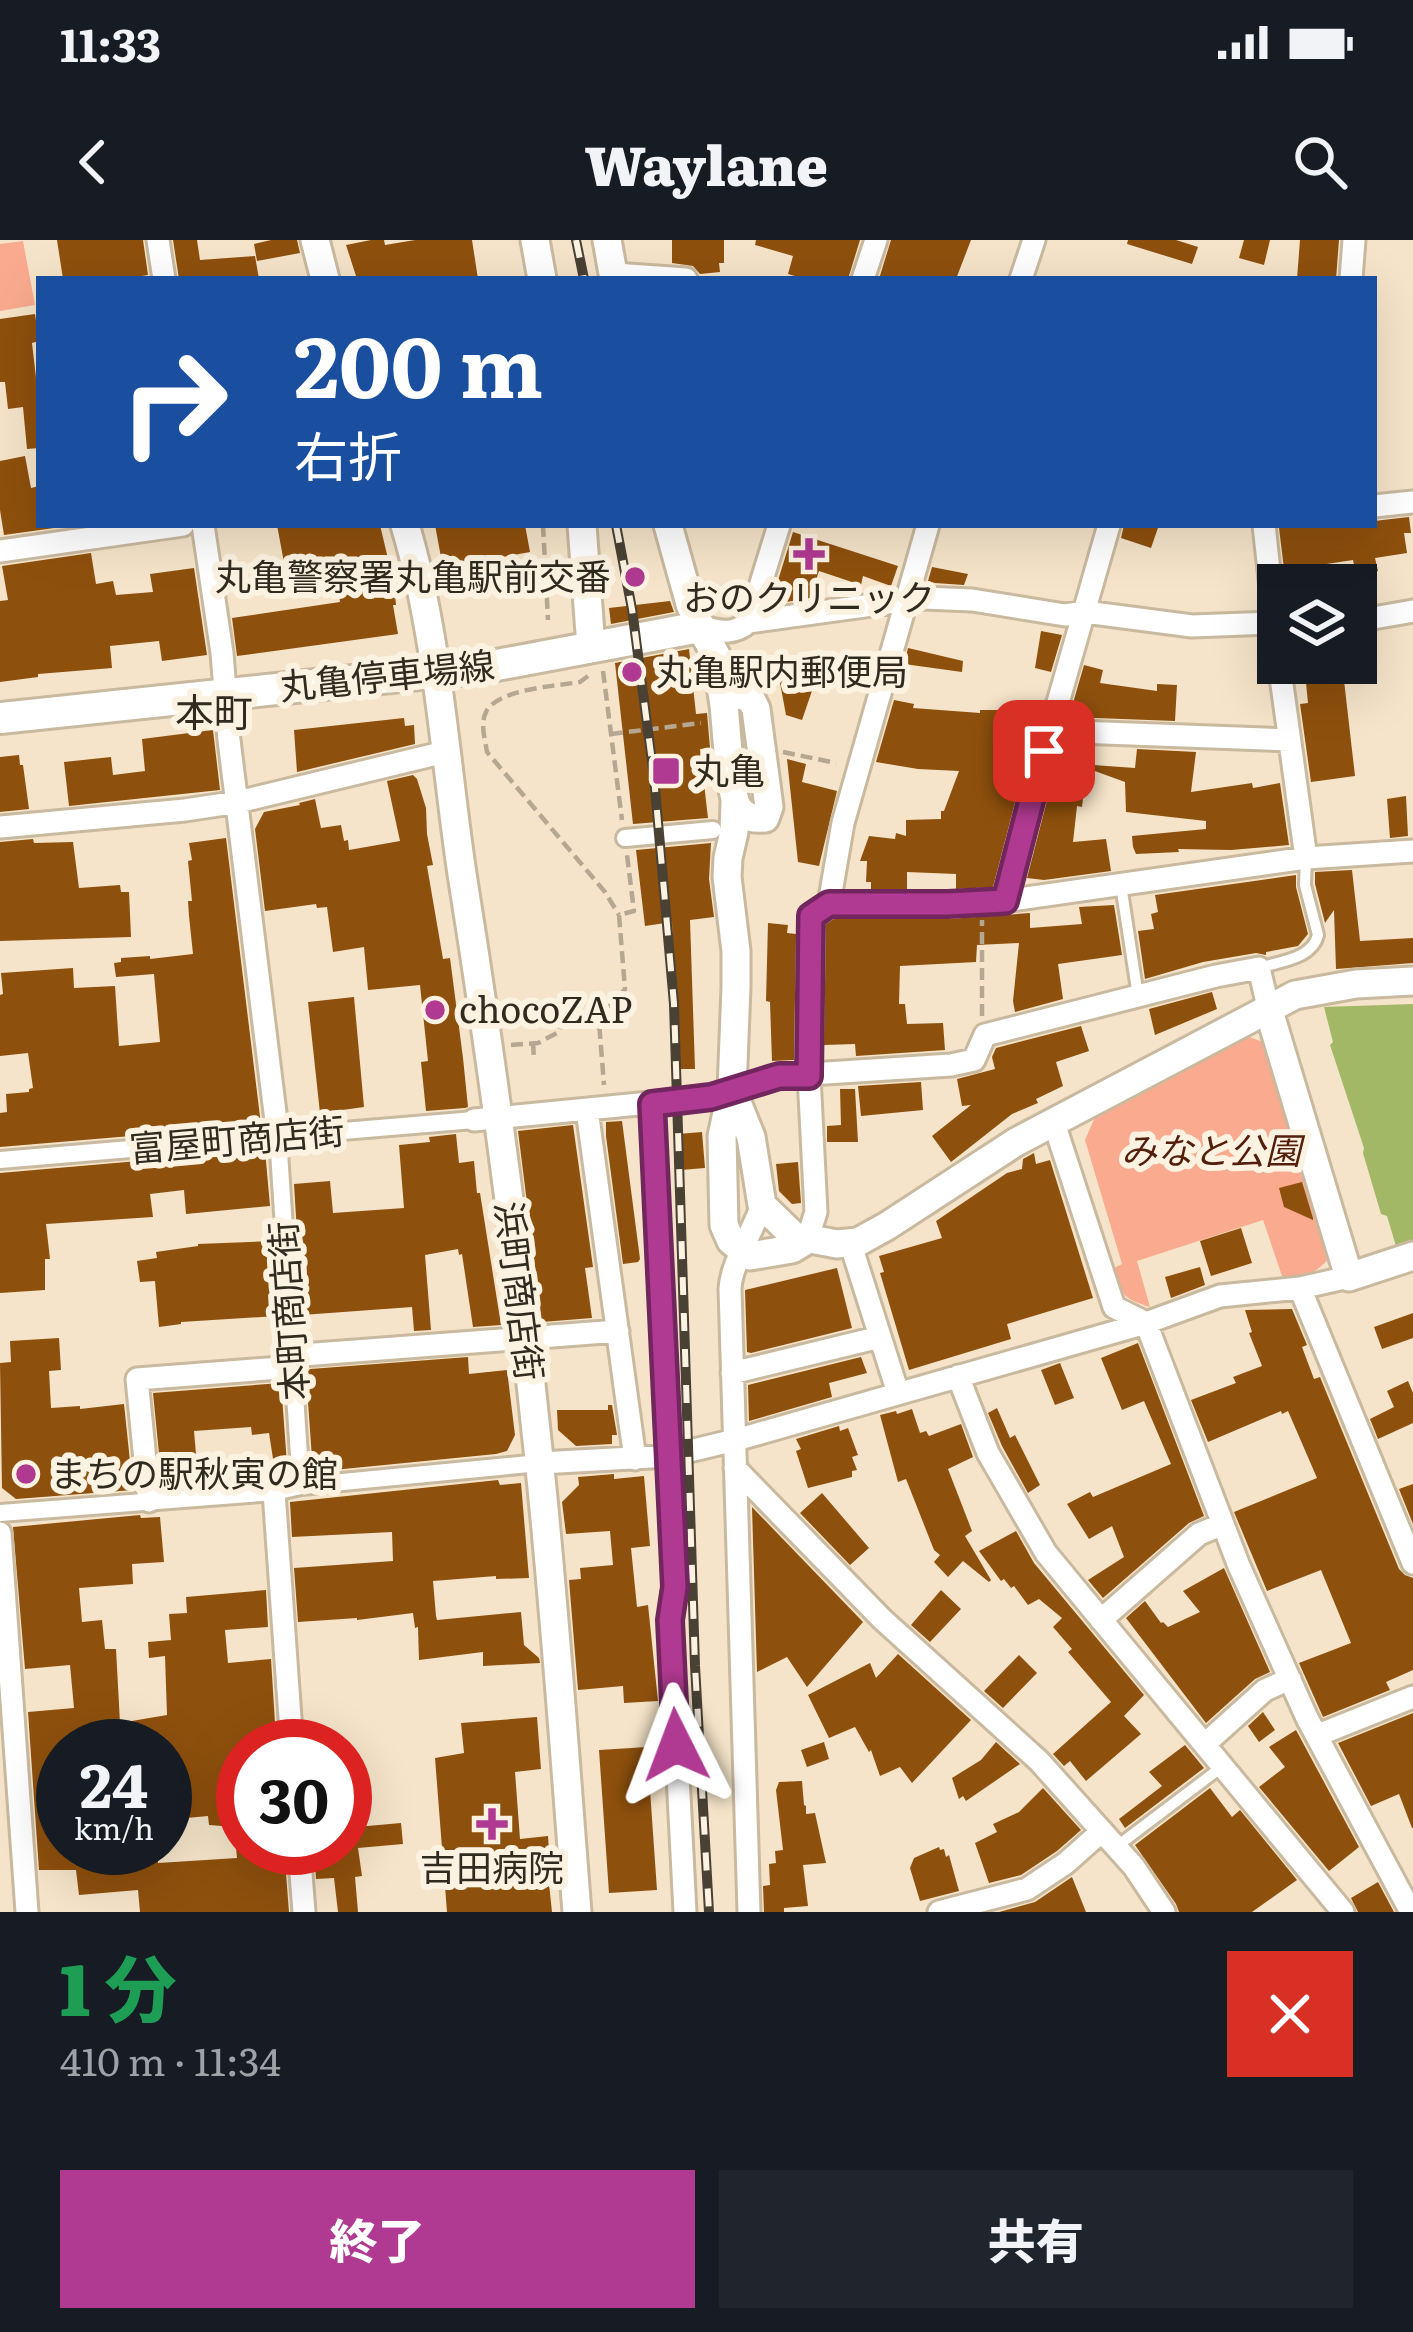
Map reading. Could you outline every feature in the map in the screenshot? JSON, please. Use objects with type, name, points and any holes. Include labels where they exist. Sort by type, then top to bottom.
[{"type":"main road","name":"丸亀停車場線","points":[[0,718],[323,682],[432,664],[486,667],[700,627]]},
{"type":"street","points":[[158,240],[164,276]]},
{"type":"street","points":[[315,240],[324,276]]},
{"type":"street","points":[[535,240],[541,276]]},
{"type":"street","points":[[607,240],[614,276]]},
{"type":"street","points":[[864,276],[876,240]]},
{"type":"street","points":[[1022,276],[1034,240]]},
{"type":"street","points":[[1351,276],[1354,240]]},
{"type":"street","points":[[1377,506],[1413,502]]},
{"type":"street","points":[[0,551],[162,528]]},
{"type":"street","points":[[203,528],[278,1137]]},
{"type":"street","name":"浜町商店街","points":[[406,528],[425,605],[486,1119],[526,1338],[577,1912]]},
{"type":"street","points":[[582,528],[590,647]]},
{"type":"street","points":[[669,528],[700,627],[716,655],[735,801],[727,877],[736,969],[732,1090],[722,1136],[724,1225],[731,1241],[750,1256],[792,1249],[807,1240],[816,1212],[809,1076],[811,916],[829,904],[994,901],[1306,858],[1413,851]]},
{"type":"street","points":[[700,627],[730,633],[749,622],[778,528]]},
{"type":"street","points":[[829,904],[843,823],[927,528]]},
{"type":"street","points":[[994,901],[1050,731],[1108,528]]},
{"type":"street","points":[[1264,528],[1268,564]]},
{"type":"street","points":[[749,622],[906,600],[972,600],[1065,615],[1084,612],[1257,634]]},
{"type":"street","points":[[1377,617],[1413,611]]},
{"type":"street","points":[[700,627],[734,661],[755,704],[769,812],[765,829],[742,856],[731,898]]},
{"type":"street","points":[[1282,684],[1306,858]]},
{"type":"street","points":[[724,705],[739,694],[755,704]]},
{"type":"street","points":[[1050,731],[1289,740]]},
{"type":"street","points":[[0,827],[238,802],[445,752]]},
{"type":"street","points":[[735,801],[751,818],[765,818],[769,812]]},
{"type":"street","points":[[625,838],[712,830]]},
{"type":"street","points":[[486,1119],[711,1097],[779,1076],[951,1065],[974,1060],[984,1037],[1259,968],[1349,1277]]},
{"type":"street","points":[[762,1205],[794,1236],[858,1241],[1016,1142],[1295,995],[1357,984],[1413,981]]},
{"type":"street","points":[[732,1090],[751,1137],[762,1205],[730,1274],[749,1912]]},
{"type":"street","points":[[652,1104],[685,1912]]},
{"type":"street","points":[[596,1109],[617,1331],[635,1459]]},
{"type":"street","name":"富屋町商店街","points":[[0,1160],[486,1119]]},
{"type":"street","points":[[1054,1123],[1114,1307],[1147,1323],[1223,1525],[1290,1679],[1411,1912]]},
{"type":"street","name":"本町商店街","points":[[278,1137],[301,1486]]},
{"type":"street","points":[[850,1242],[898,1393]]},
{"type":"street","points":[[0,1513],[274,1492],[540,1463],[669,1456],[1147,1323],[1220,1296],[1300,1288],[1413,1256]]},
{"type":"street","points":[[1300,1288],[1412,1557]]},
{"type":"street","points":[[148,1502],[137,1379],[293,1367],[302,1355],[617,1331]]},
{"type":"street","points":[[732,1373],[880,1337]]},
{"type":"street","points":[[958,1376],[988,1453],[1046,1553],[1343,1912]]},
{"type":"street","points":[[735,1468],[881,1619],[1039,1761],[1134,1867],[1164,1912]]},
{"type":"street","points":[[274,1492],[290,1719]]},
{"type":"street","points":[[1101,1619],[1199,1534],[1223,1525]]},
{"type":"street","points":[[0,1533],[27,1912]]},
{"type":"street","points":[[1205,1744],[1264,1690],[1290,1679]]},
{"type":"street","points":[[1318,1735],[1413,1697]]},
{"type":"street","points":[[939,1912],[1027,1889],[1109,1839]]},
{"type":"street","points":[[301,1875],[304,1912]]},
{"type":"lane","points":[[1259,968],[1307,953],[1317,943],[1305,885],[1306,858]]},
{"type":"lane","points":[[1120,884],[1138,996]]},
{"type":"lane","points":[[1109,1839],[1223,1766]]},
{"type":"path","points":[[544,528],[548,620]]},
{"type":"path","points":[[542,1021],[612,1005],[625,989],[619,915],[593,877],[487,752],[483,716],[504,696],[580,682],[602,665],[634,910],[619,915]]},
{"type":"path","points":[[611,734],[700,724]]},
{"type":"path","points":[[777,751],[860,768]]},
{"type":"path","points":[[984,1037],[980,998],[994,901]]},
{"type":"path","points":[[596,1109],[598,1009]]},
{"type":"path","points":[[506,1046],[533,1043],[560,1032],[564,1018]]},
{"type":"path","points":[[533,1043],[534,1059]]},
{"type":"green space","points":[[23,241],[35,305],[0,311],[0,244]]},
{"type":"green space","name":"みなと公園","points":[[1249,1037],[1266,1043],[1329,1258],[1308,1274],[1282,1276],[1263,1220],[1137,1261],[1150,1307],[1134,1301],[1121,1291],[1112,1269],[1122,1264],[1085,1140],[1096,1115]]},
{"type":"shaded area","points":[[1413,1004],[1413,1241],[1396,1246],[1387,1216],[1381,1214],[1330,1045],[1324,1007]]},
{"type":"building","points":[[57,240],[143,240],[148,275],[63,276]]},
{"type":"building","points":[[173,240],[197,240],[200,260],[255,256],[258,276],[179,276]]},
{"type":"building","points":[[297,240],[300,253],[257,261],[254,244]]},
{"type":"building","points":[[371,240],[384,240],[385,245],[472,240],[478,276],[356,276],[346,245]]},
{"type":"building","points":[[672,240],[724,240],[720,272],[700,274],[693,266],[672,263]]},
{"type":"building","points":[[756,240],[860,240],[849,276],[788,274],[793,256],[755,245]]},
{"type":"building","points":[[891,240],[971,240],[957,276],[880,276]]},
{"type":"building","points":[[1128,240],[1176,240],[1198,247],[1192,264],[1127,244]]},
{"type":"building","points":[[1244,240],[1270,240],[1264,265],[1239,258]]},
{"type":"building","points":[[1300,240],[1339,240],[1336,276],[1297,276]]},
{"type":"building","points":[[35,314],[36,448],[27,449],[23,407],[8,409],[5,382],[0,382],[0,319]]},
{"type":"building","points":[[25,456],[31,488],[36,487],[36,528],[54,528],[4,535],[0,461]]},
{"type":"building","points":[[1409,517],[1411,533],[1404,533],[1407,553],[1375,558],[1376,564],[1354,564],[1353,560],[1283,564],[1279,528],[1377,528],[1377,521]]},
{"type":"building","points":[[278,528],[381,528],[394,584],[398,634],[237,656],[232,618],[340,602],[334,559],[285,568]]},
{"type":"building","points":[[436,528],[526,528],[530,552],[443,568]]},
{"type":"building","points":[[1123,528],[1158,528],[1151,548],[1121,538]]},
{"type":"building","points":[[793,532],[898,566],[891,586],[863,576],[861,585],[819,571],[810,598],[772,600]]},
{"type":"building","points":[[91,553],[96,584],[113,581],[116,595],[153,592],[150,574],[194,568],[207,655],[162,661],[159,641],[110,646],[112,668],[0,682],[0,601],[8,600],[2,566]]},
{"type":"building","points":[[932,567],[968,574],[964,585],[928,581]]},
{"type":"building","points":[[670,601],[674,612],[611,624],[609,608]]},
{"type":"building","points":[[1041,631],[1062,635],[1051,672],[1035,668]]},
{"type":"building","points":[[908,648],[963,661],[962,672],[904,664]]},
{"type":"building","points":[[689,649],[696,714],[707,713],[710,748],[700,749],[708,818],[633,824],[615,663]]},
{"type":"building","points":[[1084,665],[1103,670],[1100,683],[1157,691],[1157,684],[1177,685],[1175,721],[1069,717]]},
{"type":"building","points":[[778,672],[814,685],[802,720],[786,715]]},
{"type":"building","points":[[1306,684],[1344,684],[1355,776],[1311,782],[1300,704],[1308,703]]},
{"type":"building","points":[[894,700],[914,704],[913,708],[1007,710],[1006,735],[1031,741],[993,887],[956,889],[956,874],[907,872],[907,889],[871,889],[871,882],[866,882],[867,861],[860,861],[869,836],[895,839],[896,833],[906,836],[906,820],[941,819],[959,771],[876,762]]},
{"type":"building","points":[[404,718],[405,726],[414,725],[415,744],[297,772],[294,730]]},
{"type":"building","points":[[213,730],[220,790],[69,806],[64,762],[111,757],[113,775],[145,771],[142,739]]},
{"type":"building","points":[[1061,746],[1077,747],[1071,776],[1084,789],[1073,842],[1106,839],[1111,871],[1027,878]]},
{"type":"building","points":[[1137,749],[1196,752],[1191,792],[1280,783],[1289,845],[1136,854],[1132,836],[1206,829],[1206,821],[1126,812],[1125,782],[1092,770],[1093,765],[1135,768]]},
{"type":"building","points":[[19,755],[29,809],[0,812],[0,757]]},
{"type":"building","points":[[787,759],[806,764],[802,782],[837,791],[819,866],[798,862]]},
{"type":"building","points":[[413,775],[426,808],[433,865],[427,866],[443,959],[450,958],[465,1108],[426,1111],[421,1062],[428,1061],[420,985],[368,990],[364,947],[333,952],[327,907],[316,904],[265,911],[255,829],[264,812],[315,799],[321,828],[341,825],[349,850],[400,841],[387,781]]},
{"type":"building","points":[[1406,796],[1408,836],[1390,838],[1387,799]]},
{"type":"building","points":[[226,838],[261,1125],[0,1147],[0,1113],[7,1112],[6,1094],[33,1088],[28,1053],[0,1056],[1,973],[73,968],[74,988],[115,986],[119,1046],[160,1042],[154,974],[116,977],[114,963],[121,958],[193,954],[189,843]]},
{"type":"building","points":[[33,839],[34,843],[73,842],[79,888],[120,885],[121,892],[129,892],[131,937],[0,941],[0,842]]},
{"type":"building","points":[[711,843],[714,917],[690,920],[695,1069],[677,1069],[672,922],[645,926],[636,850]]},
{"type":"building","points":[[1352,870],[1360,941],[1413,938],[1413,963],[1336,969],[1334,910],[1325,923],[1315,872]]},
{"type":"building","points":[[1296,875],[1308,934],[1298,946],[1203,962],[1145,979],[1138,931],[1154,929],[1155,895]]},
{"type":"building","points":[[1114,905],[1122,955],[1058,964],[1063,999],[1015,1012],[1019,943],[977,945],[976,962],[900,966],[899,1004],[905,1004],[907,1024],[943,1023],[945,1050],[856,1056],[855,1044],[824,1045],[826,924],[834,919],[1030,913],[1030,928],[1082,924],[1079,907]]},
{"type":"building","points":[[768,923],[788,925],[787,933],[796,934],[794,1060],[772,1061],[770,1002],[766,1001]]},
{"type":"building","points":[[1212,992],[1217,1009],[1155,1035],[1149,1009]]},
{"type":"building","points":[[354,997],[364,1107],[320,1113],[308,1002]]},
{"type":"building","points":[[1081,1026],[1089,1051],[1056,1062],[1063,1086],[1012,1114],[951,1162],[932,1136],[971,1105],[962,1106],[957,1079],[995,1069],[996,1048]]},
{"type":"building","points":[[921,1082],[923,1110],[861,1116],[858,1086]]},
{"type":"building","points":[[840,1089],[855,1089],[858,1142],[827,1142],[827,1126],[841,1125]]},
{"type":"building","points":[[622,1121],[640,1259],[623,1264],[606,1136],[606,1122]]},
{"type":"building","points":[[573,1125],[593,1267],[585,1268],[592,1318],[542,1322],[518,1131]]},
{"type":"building","points":[[702,1132],[705,1168],[681,1170],[678,1134]]},
{"type":"building","points":[[456,1134],[459,1163],[474,1161],[501,1325],[473,1327],[458,1249],[425,1255],[431,1330],[414,1331],[412,1307],[302,1315],[294,1184],[330,1181],[333,1213],[404,1208],[399,1145]]},
{"type":"building","points":[[265,1150],[270,1206],[186,1214],[184,1190],[150,1194],[153,1217],[46,1224],[50,1259],[45,1259],[45,1290],[0,1293],[0,1173]]},
{"type":"building","points":[[1034,1153],[1036,1164],[1050,1160],[1093,1298],[1007,1324],[1011,1339],[909,1370],[879,1256],[942,1238],[936,1221],[1007,1173],[1022,1169],[1023,1159]]},
{"type":"building","points":[[798,1162],[801,1203],[792,1204],[779,1191],[776,1164]]},
{"type":"building","points":[[1302,1182],[1313,1220],[1284,1207],[1279,1188]]},
{"type":"building","points":[[1241,1228],[1252,1263],[1211,1276],[1200,1241]]},
{"type":"building","points":[[272,1241],[277,1316],[159,1327],[155,1281],[140,1282],[137,1261],[198,1244]]},
{"type":"building","points":[[1200,1267],[1205,1285],[1171,1298],[1165,1277]]},
{"type":"building","points":[[837,1268],[852,1328],[747,1352],[745,1290]]},
{"type":"building","points":[[1292,1309],[1314,1379],[1320,1377],[1399,1569],[1413,1578],[1413,1670],[1386,1682],[1390,1690],[1323,1717],[1299,1663],[1351,1643],[1321,1570],[1267,1591],[1234,1512],[1317,1478],[1288,1411],[1208,1442],[1191,1400],[1236,1383],[1233,1377],[1262,1366],[1245,1310]]},
{"type":"building","points":[[1413,1313],[1413,1338],[1382,1349],[1374,1327]]},
{"type":"building","points":[[59,1338],[61,1370],[49,1371],[51,1408],[124,1404],[133,1490],[16,1499],[2,1488],[0,1363],[11,1362],[10,1341]]},
{"type":"building","points":[[1138,1343],[1204,1516],[1189,1523],[1103,1598],[1088,1580],[1124,1557],[1112,1526],[1089,1539],[1067,1504],[1171,1464],[1144,1401],[1122,1410],[1101,1358]]},
{"type":"building","points":[[468,1357],[469,1374],[507,1370],[515,1435],[507,1451],[313,1472],[306,1374],[310,1369]]},
{"type":"building","points":[[861,1357],[867,1373],[829,1383],[832,1397],[749,1421],[748,1385]]},
{"type":"building","points":[[1060,1363],[1074,1398],[1055,1405],[1041,1370]]},
{"type":"building","points":[[1408,1381],[1413,1423],[1378,1439],[1370,1419],[1394,1407],[1387,1391]]},
{"type":"building","points":[[281,1383],[287,1464],[274,1465],[269,1433],[252,1435],[251,1427],[194,1431],[196,1454],[180,1458],[181,1483],[162,1484],[153,1393]]},
{"type":"building","points":[[612,1405],[617,1435],[612,1435],[612,1444],[576,1446],[558,1430],[557,1410],[608,1410]]},
{"type":"building","points":[[997,1408],[1040,1485],[1028,1493],[988,1413]]},
{"type":"building","points":[[912,1409],[920,1433],[926,1431],[929,1436],[961,1424],[973,1457],[948,1469],[972,1531],[965,1536],[989,1582],[963,1561],[948,1577],[934,1562],[940,1555],[906,1479],[898,1482],[880,1415]]},
{"type":"building","points":[[839,1426],[840,1431],[848,1428],[858,1455],[852,1457],[857,1470],[852,1477],[808,1488],[796,1439]]},
{"type":"building","points":[[614,1474],[614,1479],[644,1476],[650,1546],[631,1548],[637,1607],[648,1605],[658,1701],[624,1703],[623,1686],[578,1690],[569,1580],[581,1579],[580,1568],[613,1565],[610,1531],[566,1534],[562,1502],[579,1485],[578,1477]]},
{"type":"building","points":[[498,1480],[500,1485],[521,1483],[529,1578],[433,1581],[436,1616],[437,1620],[521,1612],[524,1645],[540,1663],[483,1666],[483,1652],[419,1660],[413,1613],[298,1622],[294,1568],[393,1561],[392,1532],[292,1537],[290,1502]]},
{"type":"building","points":[[1413,1484],[1413,1524],[1399,1489]]},
{"type":"building","points":[[822,1493],[869,1548],[850,1565],[800,1513]]},
{"type":"building","points":[[752,1507],[863,1622],[807,1687],[787,1657],[757,1672]]},
{"type":"building","points":[[160,1517],[164,1562],[132,1564],[133,1584],[79,1588],[82,1622],[102,1620],[105,1649],[116,1649],[120,1719],[36,1719],[36,1827],[28,1712],[74,1708],[70,1665],[25,1669],[13,1527]]},
{"type":"building","points":[[1016,1531],[1034,1563],[1144,1695],[1124,1716],[1141,1734],[1086,1781],[1070,1761],[1064,1766],[1053,1754],[1111,1702],[1053,1627],[1062,1618],[1039,1599],[1028,1605],[1014,1586],[1001,1581],[979,1551]]},
{"type":"building","points":[[1224,1568],[1270,1672],[1255,1679],[1206,1723],[1126,1618],[1145,1601],[1168,1627],[1200,1612],[1183,1591]]},
{"type":"building","points":[[266,1590],[268,1627],[225,1630],[228,1663],[271,1659],[275,1719],[216,1719],[216,1826],[209,1825],[208,1816],[192,1817],[192,1719],[144,1719],[167,1715],[165,1656],[149,1658],[148,1642],[171,1640],[169,1614],[187,1613],[186,1597]]},
{"type":"building","points":[[941,1590],[961,1609],[930,1642],[911,1625]]},
{"type":"building","points":[[898,1654],[971,1720],[912,1783],[900,1767],[880,1776],[871,1750],[855,1727],[829,1738],[808,1695],[870,1663],[876,1678]]},
{"type":"building","points":[[1019,1655],[1037,1673],[1003,1708],[984,1691]]},
{"type":"building","points":[[1263,1712],[1275,1730],[1259,1742],[1248,1726]]},
{"type":"building","points":[[1413,1713],[1412,1828],[1399,1794],[1371,1806],[1338,1743]]},
{"type":"building","name":"吉田病院","points":[[537,1717],[541,1769],[515,1772],[520,1839],[548,1836],[552,1912],[447,1912],[435,1758],[464,1753],[461,1723]]},
{"type":"building","points":[[1296,1730],[1359,1847],[1329,1871],[1259,1787],[1285,1767],[1269,1747]]},
{"type":"building","points":[[824,1742],[829,1759],[807,1767],[801,1750]]},
{"type":"building","points":[[996,1742],[1020,1764],[966,1801],[963,1796],[959,1799],[952,1778],[981,1760]]},
{"type":"building","points":[[1185,1745],[1204,1768],[1125,1828],[1119,1819],[1162,1786],[1149,1772]]},
{"type":"building","points":[[647,1747],[657,1890],[609,1893],[599,1750]]},
{"type":"building","points":[[802,1781],[806,1814],[815,1813],[826,1863],[803,1865],[808,1906],[764,1912],[763,1886],[770,1885],[769,1864],[776,1863],[775,1851],[783,1850],[776,1790],[779,1782]]},
{"type":"building","points":[[1043,1788],[1081,1830],[1021,1875],[989,1883],[975,1843],[997,1832],[993,1824],[1019,1812]]},
{"type":"building","points":[[1210,1788],[1232,1817],[1240,1810],[1297,1880],[1252,1912],[1179,1912],[1135,1845]]},
{"type":"building","points":[[401,1823],[403,1844],[372,1847],[372,1826]]},
{"type":"building","points":[[939,1847],[949,1855],[959,1891],[920,1901],[910,1868],[914,1858]]},
{"type":"building","points":[[216,1859],[216,1875],[286,1875],[289,1912],[140,1912],[138,1890],[79,1895],[77,1875],[192,1875],[192,1861]]},
{"type":"building","points":[[316,1875],[362,1875],[355,1877],[358,1912],[338,1912],[334,1878],[316,1879]]},
{"type":"building","points":[[1072,1877],[1086,1912],[999,1912],[1035,1902]]},
{"type":"building","points":[[1378,1882],[1394,1912],[1358,1912],[1351,1898]]},
{"type":"railway","points":[[576,240],[583,276]]},
{"type":"railway","points":[[617,528],[654,777],[674,1004],[695,1666],[709,1912]]},
{"type":"place","name":"おのクリニック","points":[[809,554]]},
{"type":"place","name":"丸亀警察署丸亀駅前交番","points":[[635,577]]},
{"type":"place","name":"丸亀駅内郵便局","points":[[632,672]]},
{"type":"place","name":"丸亀","points":[[666,771]]},
{"type":"place","name":"chocoZAP","points":[[435,1010]]},
{"type":"place","name":"まちの駅秋寅の館","points":[[26,1474]]},
{"type":"place","name":"吉田病院","points":[[492,1824]]},
{"type":"district","name":"本町","points":[[214,713]]},
{"type":"route","points":[[676,1745],[670,1620],[675,1587],[652,1104],[711,1097],[779,1076],[809,1076],[811,916],[829,904],[1005,901],[1044,751]]}]
